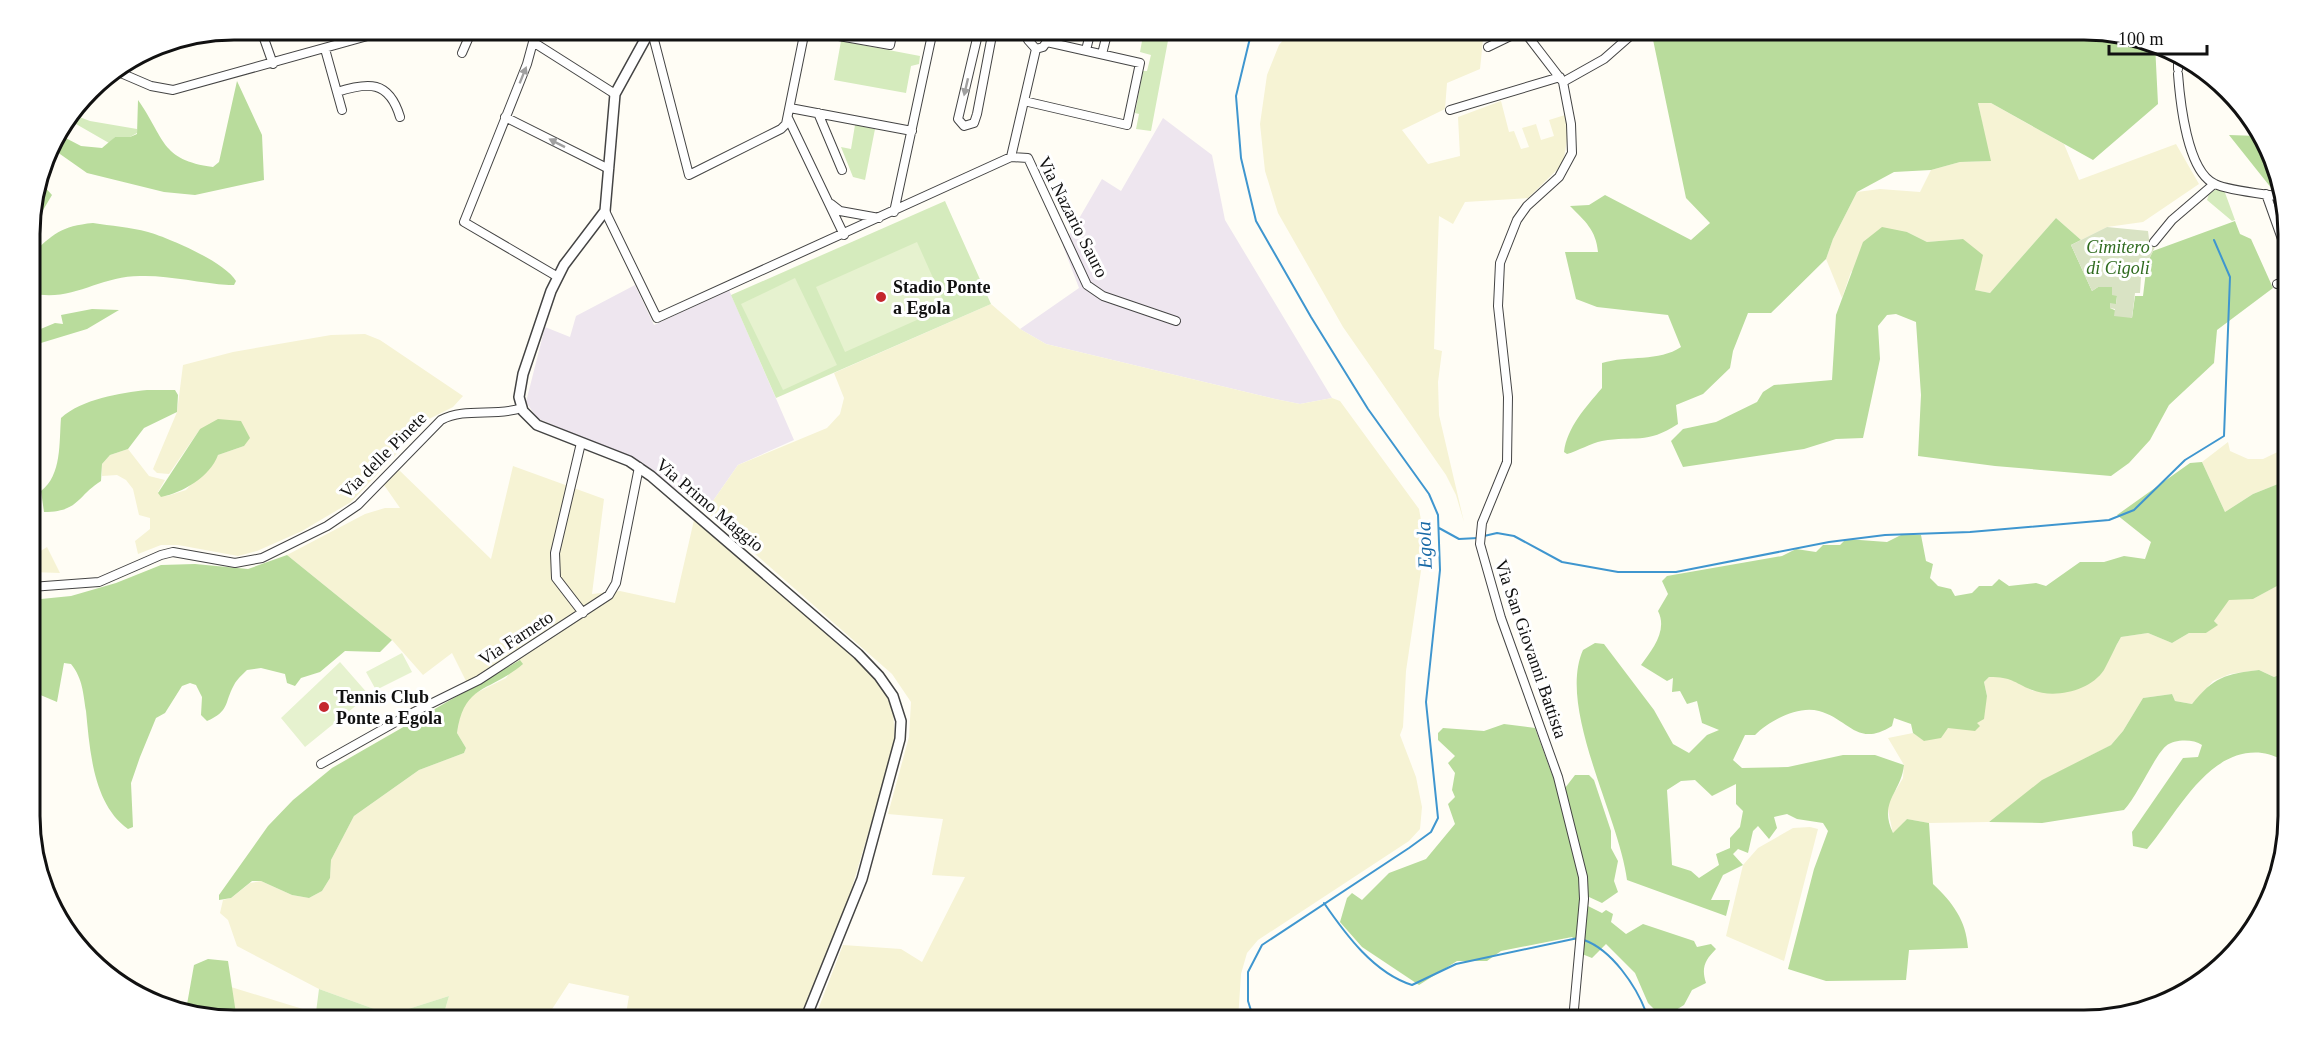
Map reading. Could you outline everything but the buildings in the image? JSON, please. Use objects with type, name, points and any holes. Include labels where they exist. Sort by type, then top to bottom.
[{"type":"street","points":[[265,40],[273,64]]},
{"type":"street","points":[[125,75],[151,86],[173,90],[355,40]]},
{"type":"street","points":[[462,53],[468,40]]},
{"type":"street","points":[[522,408],[519,397],[523,374],[545,306],[558,277],[604,212],[615,94],[622,77],[644,40]]},
{"type":"street","points":[[649,40],[689,175],[781,129],[788,118],[803,40]]},
{"type":"street","points":[[862,40],[890,45],[891,40]]},
{"type":"street","points":[[894,212],[931,40]]},
{"type":"street","points":[[976,40],[958,119],[964,126],[974,123],[977,114],[991,40]]},
{"type":"street","points":[[1030,40],[1030,45],[1036,49]]},
{"type":"street","points":[[1086,50],[1088,40]]},
{"type":"street","points":[[1102,54],[1106,40]]},
{"type":"street","points":[[1488,47],[1502,40]]},
{"type":"street","points":[[1531,40],[1561,80]]},
{"type":"street","points":[[1450,110],[1561,80],[1604,59],[1626,40]]},
{"type":"street","points":[[558,277],[464,222],[533,42],[615,94]]},
{"type":"street","points":[[1011,157],[1036,49],[1047,42],[1140,63],[1127,125],[1024,101]]},
{"type":"street","points":[[325,49],[342,110]]},
{"type":"street","points":[[2178,64],[2188,142],[2204,173],[2214,184],[2274,195]]},
{"type":"street","name":"Via San Giovanni Battista","points":[[1561,80],[1571,124],[1572,153],[1559,177],[1527,206],[1517,220],[1500,263],[1498,306],[1508,397],[1507,462],[1482,523],[1480,542],[1501,618],[1542,728],[1574,838],[1584,889],[1574,1009]]},
{"type":"street","points":[[337,92],[362,85],[373,85],[394,100],[400,117]]},
{"type":"street","points":[[790,108],[912,131]]},
{"type":"street","points":[[818,113],[842,170]]},
{"type":"street","points":[[505,117],[609,169]]},
{"type":"street","points":[[788,118],[844,235]]},
{"type":"street","name":"Via Nazario Sauro","points":[[604,212],[657,318],[844,235],[1011,157],[1029,158],[1087,285],[1102,296],[1176,321]]},
{"type":"street","points":[[2154,242],[2172,220],[2214,184]]},
{"type":"street","points":[[2266,194],[2278,223]]},
{"type":"street","points":[[828,201],[840,211],[880,218]]},
{"type":"street","name":"Via Primo Maggio","points":[[522,408],[537,425],[639,467],[858,654],[884,682],[897,706],[900,739],[862,879],[809,1010]]},
{"type":"street","name":"Via delle Pinete","points":[[40,586],[99,582],[160,555],[173,552],[235,563],[262,558],[327,526],[358,505],[441,420],[456,413],[510,412],[522,408]]},
{"type":"street","points":[[581,443],[555,553],[556,578],[583,613]]},
{"type":"street","name":"Via Farneto","points":[[321,764],[410,714],[479,680],[609,595],[616,583],[639,467]]},
{"type":"shaded area","points":[[1283,40],[1483,40],[1480,69],[1447,83],[1445,109],[1402,130],[1428,164],[1460,156],[1458,117],[1501,101],[1509,132],[1514,131],[1521,149],[1529,147],[1522,128],[1536,124],[1541,140],[1554,136],[1549,120],[1565,115],[1568,135],[1563,164],[1528,198],[1465,202],[1453,224],[1439,216],[1434,349],[1442,351],[1438,382],[1439,415],[1464,522],[1456,495],[1446,475],[1343,327],[1278,213],[1265,171],[1260,124],[1267,75],[1279,45]]},
{"type":"shaded area","points":[[1978,103],[1991,103],[2064,144],[2079,180],[2176,144],[2199,184],[2143,222],[2107,227],[2081,240],[2056,218],[1990,293],[1974,290],[1963,239],[1927,242],[1907,232],[1851,272],[1842,298],[1826,259],[1833,239],[1857,192],[1880,189],[1920,192],[1931,170],[1960,162],[1990,161]]},
{"type":"shaded area","points":[[1163,118],[1212,155],[1225,220],[1332,398],[1300,404],[1275,399],[1046,344],[1020,329],[1079,288],[1063,246],[1102,179],[1121,191]]},
{"type":"shaded area","points":[[635,285],[654,325],[729,290],[794,440],[738,465],[706,511],[637,461],[537,418],[526,402],[545,327],[570,337],[576,316]]},
{"type":"shaded area","points":[[991,304],[1020,329],[1046,344],[1300,404],[1332,398],[1340,401],[1419,509],[1422,526],[1422,564],[1406,671],[1403,727],[1400,735],[1416,777],[1422,807],[1420,829],[1409,841],[1258,940],[1247,953],[1241,974],[1239,1009],[818,1010],[843,945],[901,949],[922,962],[965,877],[932,875],[943,819],[888,814],[909,737],[911,702],[892,674],[706,511],[738,465],[827,428],[840,414],[844,398],[834,373]]},
{"type":"shaded area","points":[[365,334],[380,340],[463,396],[453,407],[429,419],[351,502],[302,531],[257,551],[238,556],[178,545],[161,545],[138,554],[135,541],[150,529],[150,518],[139,515],[133,489],[126,480],[117,475],[102,476],[102,464],[110,455],[128,449],[149,476],[165,480],[158,492],[167,496],[186,490],[218,455],[244,446],[200,429],[169,474],[157,473],[153,469],[177,412],[183,365],[233,352],[331,335]]},
{"type":"shaded area","points":[[2228,442],[2230,451],[2248,459],[2263,459],[2278,452],[2278,484],[2253,494],[2225,512],[2202,462]]},
{"type":"shaded area","points":[[513,466],[604,499],[592,594],[620,591],[675,603],[694,520],[867,668],[880,685],[893,708],[895,744],[850,894],[803,1010],[627,1010],[629,996],[569,983],[552,1010],[445,1010],[449,996],[405,1010],[377,1010],[319,989],[237,946],[228,920],[220,913],[223,900],[231,898],[250,883],[261,881],[292,895],[309,898],[322,891],[330,878],[331,860],[354,816],[419,770],[464,753],[466,748],[457,733],[460,712],[468,697],[506,678],[519,660],[470,689],[452,653],[423,675],[392,640],[287,555],[365,514],[385,508],[400,508],[384,485],[399,470],[491,559]]},
{"type":"shaded area","points":[[47,547],[60,573],[40,572],[40,551]]},
{"type":"shaded area","points":[[2278,585],[2278,675],[2274,677],[2259,670],[2230,674],[2213,681],[2192,704],[2175,701],[2172,694],[2143,698],[2123,731],[2111,745],[2042,781],[1989,822],[1929,823],[1907,819],[1893,834],[1887,805],[1903,778],[1904,765],[1888,738],[1913,733],[1925,741],[1948,728],[1977,723],[1987,696],[1984,682],[1989,677],[2009,677],[2033,691],[2102,672],[2121,637],[2148,633],[2172,643],[2189,633],[2206,633],[2217,624],[2214,621],[2229,599],[2253,599]]},
{"type":"shaded area","points":[[1793,828],[1818,829],[1784,961],[1726,936],[1743,865],[1758,848]]},
{"type":"shaded area","points":[[231,987],[306,1010],[235,1010]]},
{"type":"green space","points":[[1142,40],[1168,40],[1151,131],[1136,129],[1139,114],[1135,113],[1143,71],[1147,71],[1151,55],[1140,52]]},
{"type":"green space","points":[[1653,40],[2085,40],[2123,44],[2155,54],[2158,104],[2093,160],[1991,103],[1978,103],[1991,161],[1960,162],[1931,170],[1894,172],[1857,192],[1833,239],[1826,259],[1771,313],[1748,313],[1733,351],[1730,368],[1703,394],[1676,405],[1678,424],[1657,435],[1602,441],[1567,454],[1564,452],[1573,426],[1602,388],[1602,363],[1663,355],[1681,347],[1668,315],[1597,307],[1576,299],[1565,252],[1598,252],[1592,232],[1570,206],[1589,205],[1605,195],[1691,240],[1710,223],[1686,198]]},
{"type":"green space","points":[[841,41],[920,56],[919,64],[911,66],[906,93],[834,80]]},
{"type":"green space","points":[[237,81],[262,135],[264,180],[195,195],[164,192],[87,173],[58,153],[66,138],[81,146],[102,148],[115,137],[130,137],[137,134],[138,100],[173,153],[196,164],[213,167],[219,162]]},
{"type":"green space","points":[[80,117],[137,129],[137,133],[130,137],[115,137],[109,143],[75,124]]},
{"type":"green space","points":[[855,125],[875,129],[865,180],[853,177],[841,147],[851,149]]},
{"type":"green space","points":[[2229,135],[2252,136],[2264,160],[2272,189]]},
{"type":"green space","points":[[2218,188],[2224,190],[2235,220],[2232,221],[2207,200],[2209,194]]},
{"type":"green space","points":[[46,189],[52,195],[42,212]]},
{"type":"green space","points":[[945,201],[991,304],[776,398],[731,295]]},
{"type":"green space","points":[[2056,218],[2081,240],[2071,245],[2092,291],[2098,287],[2112,287],[2117,296],[2116,304],[2110,304],[2110,308],[2132,318],[2135,296],[2143,296],[2147,263],[2153,251],[2235,221],[2240,234],[2251,239],[2273,288],[2217,330],[2214,363],[2169,405],[2150,440],[2129,463],[2111,476],[1995,466],[1918,456],[1921,395],[1916,322],[1896,314],[1887,315],[1878,326],[1880,359],[1863,438],[1836,439],[1804,449],[1683,467],[1671,441],[1683,429],[1716,422],[1757,402],[1763,392],[1774,385],[1832,380],[1836,315],[1863,242],[1882,227],[1907,232],[1927,242],[1963,239],[1983,255],[1975,290],[1990,293]]},
{"type":"green space","points":[[93,223],[141,230],[157,235],[209,259],[221,266],[236,281],[234,285],[229,285],[162,277],[125,277],[59,295],[41,294],[41,246],[58,232],[73,226]]},
{"type":"green space","name":"Cimitero di Cigoli","points":[[2107,227],[2148,231],[2149,239],[2156,245],[2147,263],[2145,276],[2141,277],[2140,293],[2135,293],[2132,318],[2114,316],[2115,309],[2110,308],[2110,303],[2116,304],[2117,296],[2112,295],[2112,287],[2098,287],[2092,291],[2071,245]]},
{"type":"green space","name":"Stadio Ponte a Egola","points":[[917,242],[946,307],[845,352],[816,287]]},
{"type":"green space","points":[[795,278],[837,365],[783,390],[741,304]]},
{"type":"green space","points":[[92,309],[119,310],[87,329],[41,343],[41,329],[55,323],[63,324],[61,315]]},
{"type":"green space","points":[[147,390],[175,390],[178,395],[177,412],[144,428],[128,449],[110,455],[102,464],[101,481],[77,502],[64,509],[44,512],[41,491],[53,476],[56,467],[61,418],[90,402],[113,395]]},
{"type":"green space","points":[[218,419],[241,421],[250,438],[244,446],[218,455],[209,470],[194,483],[178,492],[161,497],[158,493],[200,429]]},
{"type":"green space","points":[[2202,462],[2225,512],[2253,494],[2278,484],[2278,585],[2253,599],[2229,600],[2214,621],[2218,625],[2206,633],[2189,633],[2172,643],[2148,633],[2121,637],[2104,670],[2098,677],[2081,688],[2061,693],[2041,693],[2008,679],[1989,677],[1984,682],[1987,696],[1984,719],[1977,723],[1980,726],[1975,731],[1948,728],[1941,738],[1924,741],[1913,733],[1911,724],[1894,718],[1892,726],[1870,734],[1854,730],[1819,711],[1802,710],[1768,724],[1755,735],[1745,735],[1733,760],[1742,768],[1788,767],[1843,755],[1875,755],[1904,765],[1889,805],[1889,822],[1893,833],[1907,819],[1929,823],[1933,884],[1947,898],[1961,920],[1968,948],[1909,950],[1906,980],[1826,981],[1788,969],[1814,869],[1828,831],[1823,823],[1797,819],[1787,814],[1774,817],[1777,828],[1769,839],[1758,826],[1753,831],[1748,853],[1738,849],[1733,854],[1743,865],[1723,875],[1711,900],[1730,900],[1726,916],[1627,880],[1622,854],[1583,731],[1578,701],[1577,674],[1583,650],[1595,643],[1604,644],[1654,710],[1673,744],[1689,753],[1707,735],[1719,730],[1702,723],[1697,701],[1687,704],[1680,691],[1672,692],[1673,678],[1667,681],[1641,665],[1654,647],[1660,633],[1661,618],[1658,611],[1668,594],[1662,581],[1667,576],[1782,556],[1796,549],[1816,552],[1823,545],[1840,545],[1846,539],[1887,542],[1901,535],[1921,535],[1926,561],[1933,564],[1930,578],[1938,586],[1951,589],[1955,596],[1972,593],[1979,586],[1992,586],[1999,579],[2009,586],[2036,583],[2046,586],[2080,562],[2104,562],[2124,556],[2145,559],[2151,542],[2117,515],[2190,463]],"holes":[[[1695,780],[1712,796],[1736,784],[1736,804],[1743,811],[1740,827],[1730,838],[1730,848],[1716,854],[1719,865],[1699,878],[1691,871],[1672,865],[1667,790],[1681,781]]]},
{"type":"green space","points":[[287,555],[392,640],[380,652],[345,651],[320,672],[301,678],[295,686],[287,683],[285,674],[261,668],[247,670],[235,683],[220,714],[207,721],[201,715],[202,697],[196,685],[190,683],[182,686],[165,713],[156,718],[140,757],[131,783],[133,827],[128,829],[107,806],[100,791],[89,743],[83,692],[71,664],[64,663],[57,702],[40,695],[40,599],[71,596],[116,583],[161,565],[195,564],[248,569]]},
{"type":"green space","points":[[402,653],[412,672],[376,690],[366,672]]},
{"type":"green space","points":[[520,660],[523,664],[480,691],[465,705],[457,733],[466,748],[464,753],[419,770],[354,816],[331,860],[330,878],[322,891],[309,898],[292,895],[261,881],[252,881],[231,898],[219,900],[219,895],[268,826],[293,800],[332,768]]},
{"type":"green space","name":"Tennis Club Ponte a Egola","points":[[340,662],[369,695],[305,747],[281,718]]},
{"type":"green space","points":[[2259,670],[2274,677],[2278,675],[2278,757],[2262,753],[2243,754],[2225,761],[2196,786],[2147,849],[2133,846],[2132,832],[2183,758],[2198,757],[2202,745],[2179,741],[2166,746],[2124,810],[2042,823],[1989,822],[2042,780],[2111,745],[2123,731],[2143,698],[2172,694],[2175,701],[2192,704],[2214,682],[2237,673]]},
{"type":"green space","points":[[1504,724],[1535,728],[1553,777],[1565,788],[1575,775],[1589,775],[1594,780],[1611,831],[1611,848],[1618,861],[1614,881],[1618,892],[1602,903],[1589,897],[1588,906],[1602,913],[1606,910],[1613,914],[1611,922],[1626,934],[1643,924],[1694,941],[1697,947],[1711,944],[1716,949],[1705,964],[1706,983],[1692,990],[1684,1005],[1677,1009],[1654,1009],[1648,1003],[1635,973],[1606,944],[1592,958],[1577,952],[1577,942],[1572,937],[1501,951],[1487,961],[1457,961],[1419,985],[1362,947],[1340,922],[1347,898],[1352,893],[1362,900],[1389,873],[1426,859],[1455,824],[1448,804],[1455,797],[1452,790],[1455,773],[1448,763],[1455,756],[1438,740],[1438,733],[1443,728],[1484,731]]},
{"type":"green space","points":[[208,959],[228,961],[235,1010],[187,1004],[194,965]]},
{"type":"green space","points":[[319,989],[377,1010],[316,1010]]},
{"type":"green space","points":[[449,996],[445,1010],[405,1010]]},
{"type":"waterway","name":"Egola","points":[[1250,40],[1236,96],[1241,158],[1256,221],[1311,317],[1368,409],[1429,494],[1438,515],[1440,570],[1426,702],[1438,818],[1431,832],[1409,848],[1262,945],[1248,972],[1248,1001],[1251,1009]]},
{"type":"waterway","points":[[1484,536],[1497,533],[1514,536],[1562,562],[1618,572],[1676,572],[1829,542],[1885,535],[1970,532],[2109,520],[2134,510],[2185,460],[2224,436],[2230,277],[2214,240]]},
{"type":"waterway","points":[[1439,528],[1459,539],[1478,538]]},
{"type":"waterway","points":[[1324,903],[1362,952],[1385,972],[1412,985],[1456,964],[1578,938]]},
{"type":"waterway","points":[[1584,940],[1604,952],[1622,970],[1645,1009]]},
{"type":"place","name":"Stadio Ponte a Egola","points":[[881,297]]},
{"type":"place","name":"Tennis Club Ponte a Egola","points":[[324,707]]}]
